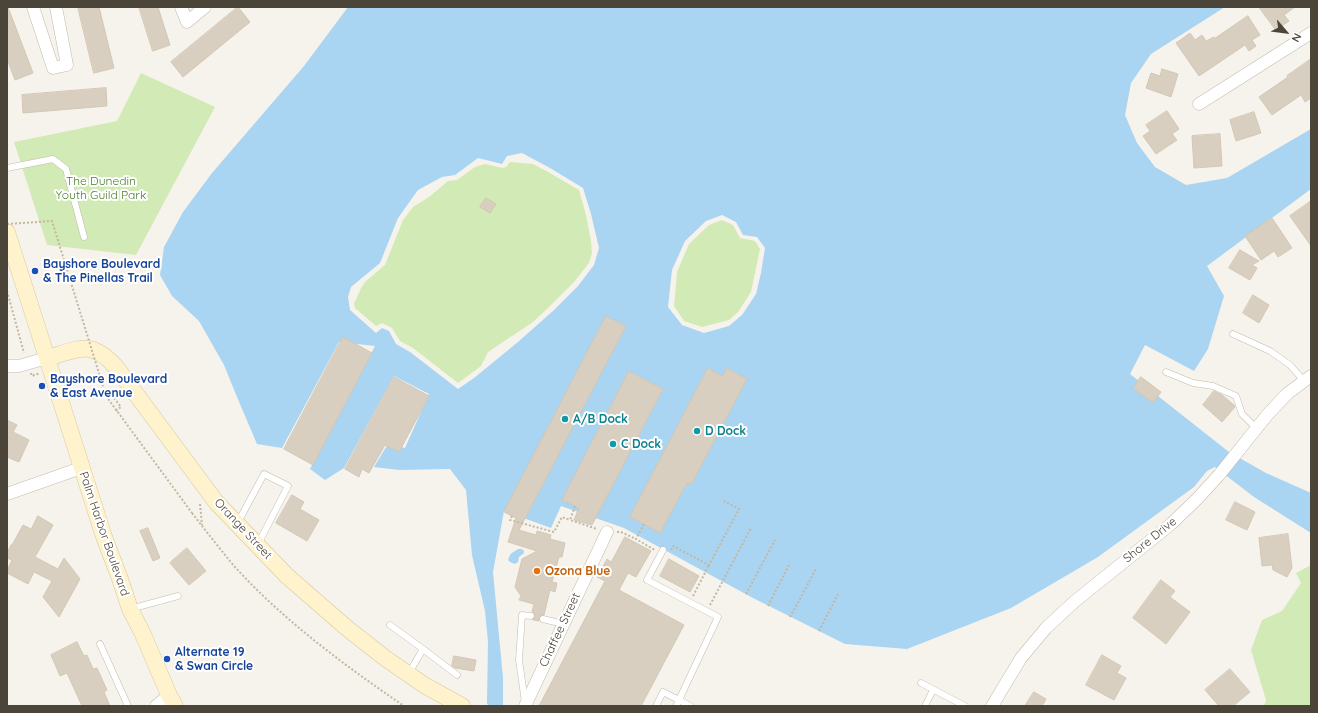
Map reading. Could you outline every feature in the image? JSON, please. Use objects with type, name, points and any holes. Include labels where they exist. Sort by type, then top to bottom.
[{"type":"street","points":[[32,7],[53,68],[67,65],[56,7]]},
{"type":"street","points":[[181,7],[187,22],[205,7]]},
{"type":"street","points":[[1199,104],[1311,33]]},
{"type":"street","name":"Palm Harbor Boulevard","points":[[7,232],[103,534],[130,609],[142,632],[172,700]]},
{"type":"street","name":"Orange Street","points":[[49,364],[81,348],[102,353],[109,360],[216,502],[287,576],[348,629],[385,658],[408,675],[462,706]]},
{"type":"street","points":[[7,366],[49,364]]},
{"type":"street","name":"Shore Drive","points":[[992,706],[1021,658],[1046,628],[1074,602],[1171,524],[1219,475],[1268,414],[1288,393],[1308,379]]},
{"type":"street","points":[[7,494],[81,468]]},
{"type":"street","name":"Chaffee Street","points":[[526,706],[607,532]]},
{"type":"street","points":[[156,706],[172,700]]},
{"type":"lane","points":[[7,168],[53,159],[66,169],[84,237]]},
{"type":"lane","points":[[1233,334],[1270,351],[1308,379]]},
{"type":"lane","points":[[1166,372],[1193,383],[1213,386],[1236,396],[1242,414],[1257,429]]},
{"type":"lane","points":[[237,525],[264,474],[288,486],[257,546]]},
{"type":"lane","points":[[661,552],[647,580],[718,617],[678,703]]},
{"type":"lane","points":[[130,609],[178,596]]},
{"type":"lane","points":[[526,706],[519,660],[522,615],[531,616]]},
{"type":"lane","points":[[543,619],[563,624]]},
{"type":"lane","points":[[390,625],[457,675]]},
{"type":"lane","points":[[100,644],[128,706]]},
{"type":"lane","points":[[408,675],[423,649]]},
{"type":"lane","points":[[921,683],[956,704],[966,706]]},
{"type":"lane","points":[[925,706],[933,690]]},
{"type":"lane","points":[[656,706],[663,692],[678,703],[690,706]]},
{"type":"path","points":[[7,224],[52,221],[106,396],[192,513],[234,566],[266,598],[318,644],[356,673],[404,706]]},
{"type":"path","points":[[7,291],[27,364],[32,376],[49,364]]},
{"type":"path","points":[[93,366],[105,374]]},
{"type":"path","points":[[112,384],[116,390],[111,394],[121,407],[116,411]]},
{"type":"path","points":[[690,602],[739,509],[722,500]]},
{"type":"path","points":[[200,503],[202,525]]},
{"type":"path","points":[[512,516],[510,520],[554,532],[562,517],[570,520]]},
{"type":"path","points":[[644,524],[636,539],[661,552]]},
{"type":"path","points":[[707,611],[751,528]]},
{"type":"path","points":[[746,594],[776,540]]},
{"type":"path","points":[[673,546],[709,565]]},
{"type":"path","points":[[768,606],[790,563]]},
{"type":"path","points":[[790,617],[816,569]]},
{"type":"path","points":[[818,631],[838,594]]},
{"type":"green space","name":"The Dunedin Youth Guild Park","points":[[141,73],[215,107],[136,255],[47,245],[14,142],[117,121]]},
{"type":"green space","points":[[510,162],[533,164],[579,190],[586,215],[592,253],[589,263],[574,282],[550,306],[533,322],[488,352],[481,366],[458,383],[413,348],[400,341],[392,328],[382,323],[376,326],[355,308],[354,304],[365,282],[385,265],[403,220],[413,207],[429,197],[448,181],[457,180],[475,167],[485,164],[503,168]]},
{"type":"green space","points":[[722,220],[733,225],[740,238],[755,241],[760,249],[751,292],[738,312],[729,320],[702,327],[684,321],[674,306],[677,272],[689,244],[709,225]]},
{"type":"green space","points":[[1311,565],[1311,706],[1264,706],[1266,700],[1251,650],[1262,620],[1282,611],[1301,583],[1296,573]]},
{"type":"water","points":[[348,7],[1225,7],[1151,54],[1131,83],[1125,115],[1137,143],[1155,167],[1186,185],[1227,178],[1311,129],[1311,189],[1207,266],[1224,296],[1208,349],[1194,371],[1145,345],[1130,374],[1229,452],[1266,473],[1311,493],[1311,533],[1254,497],[1215,467],[1207,471],[1194,487],[1098,557],[1011,608],[907,649],[845,644],[753,598],[624,528],[561,506],[551,528],[504,511],[493,572],[503,678],[503,706],[490,706],[487,704],[488,642],[485,611],[472,555],[466,490],[450,469],[399,470],[374,467],[388,444],[405,448],[429,394],[394,376],[344,468],[325,480],[310,469],[375,346],[339,342],[282,448],[257,444],[224,365],[199,321],[172,296],[160,275],[164,247],[183,212],[212,173],[304,66]],"holes":[[[522,153],[583,188],[599,248],[594,265],[578,286],[518,342],[474,378],[458,389],[410,352],[396,344],[389,331],[382,328],[376,333],[350,310],[348,297],[351,287],[380,263],[398,218],[418,190],[442,177],[455,175],[478,158],[502,164],[507,156]],[[722,215],[736,222],[743,235],[757,237],[765,248],[756,294],[742,315],[729,326],[704,333],[682,325],[668,307],[672,270],[685,241],[706,221]]]},
{"type":"water","points":[[518,549],[522,549],[524,553],[519,557],[518,562],[515,564],[508,560],[511,554]]},
{"type":"building","points":[[8,7],[33,73],[15,80],[7,59]]},
{"type":"building","points":[[78,7],[99,7],[114,68],[94,73]]},
{"type":"building","points":[[139,7],[158,7],[170,45],[153,51]]},
{"type":"building","points":[[238,7],[250,22],[183,77],[171,62]]},
{"type":"building","points":[[1259,7],[1295,7],[1284,15],[1289,21],[1276,30]]},
{"type":"building","points":[[1248,16],[1260,35],[1252,40],[1256,46],[1249,51],[1245,45],[1199,76],[1176,43],[1190,33],[1195,40],[1202,35],[1206,41],[1214,37],[1215,38]]},
{"type":"building","points":[[1311,59],[1311,98],[1305,102],[1301,95],[1272,115],[1259,97]]},
{"type":"building","points":[[1162,69],[1178,74],[1171,97],[1146,88],[1151,73],[1160,76]]},
{"type":"building","points":[[106,88],[107,106],[23,113],[22,95]]},
{"type":"building","points":[[1167,111],[1179,129],[1172,134],[1177,140],[1156,154],[1143,136],[1150,131],[1146,125]]},
{"type":"building","points":[[1254,112],[1261,133],[1236,141],[1230,120]]},
{"type":"building","points":[[1220,134],[1222,166],[1194,168],[1192,136]]},
{"type":"building","points":[[486,198],[496,204],[490,213],[480,207]]},
{"type":"building","points":[[1311,201],[1311,246],[1290,216]]},
{"type":"building","points":[[1272,218],[1292,248],[1278,257],[1274,251],[1261,260],[1245,236]]},
{"type":"building","points":[[1240,250],[1259,261],[1252,265],[1257,268],[1250,280],[1229,268]]},
{"type":"building","points":[[1253,295],[1269,305],[1259,323],[1243,313]]},
{"type":"building","name":"A/B Dock","points":[[606,316],[626,326],[519,530],[536,535],[537,531],[551,535],[550,539],[565,543],[562,557],[559,557],[552,582],[557,583],[555,592],[550,590],[544,615],[540,616],[539,621],[533,620],[535,616],[532,612],[534,604],[519,600],[521,596],[515,587],[522,559],[537,551],[508,542],[516,518],[504,512]]},
{"type":"building","points":[[343,337],[372,353],[313,465],[284,449]]},
{"type":"building","name":"D Dock","points":[[708,368],[722,376],[727,368],[747,379],[691,485],[687,483],[660,533],[630,517]]},
{"type":"building","name":"C Dock","points":[[629,371],[663,389],[592,525],[574,520],[579,508],[562,500]]},
{"type":"building","points":[[394,377],[429,396],[399,452],[385,445],[369,473],[362,469],[359,477],[345,469]]},
{"type":"building","points":[[1141,377],[1161,392],[1153,403],[1133,388]]},
{"type":"building","points":[[1214,391],[1222,395],[1235,407],[1222,422],[1203,405]]},
{"type":"building","points":[[7,420],[17,425],[13,432],[29,440],[19,462],[7,457]]},
{"type":"building","points":[[292,495],[304,502],[300,509],[319,520],[307,541],[276,523]]},
{"type":"building","points":[[1235,502],[1255,512],[1247,530],[1226,520]]},
{"type":"building","points":[[38,516],[53,525],[35,557],[58,569],[64,558],[80,579],[59,617],[43,597],[52,581],[34,572],[28,584],[7,573],[12,560],[7,558],[7,553],[11,545],[23,525],[31,529]]},
{"type":"building","points":[[148,528],[160,558],[153,561],[140,531]]},
{"type":"building","points":[[1288,534],[1292,568],[1287,577],[1273,570],[1272,565],[1262,566],[1259,538]]},
{"type":"building","points":[[625,537],[651,551],[636,577],[628,573],[619,590],[684,625],[641,706],[539,706],[605,581],[597,577],[607,559],[611,562]]},
{"type":"building","points":[[187,548],[206,571],[189,585],[170,563]]},
{"type":"building","points":[[669,559],[699,576],[690,592],[660,576]]},
{"type":"building","points":[[1161,580],[1175,591],[1170,597],[1190,612],[1166,644],[1133,618]]},
{"type":"building","points":[[77,642],[84,656],[87,655],[93,669],[97,668],[107,690],[104,692],[110,706],[82,706],[67,673],[60,676],[51,655]]},
{"type":"building","points":[[1102,655],[1121,666],[1117,673],[1126,678],[1114,700],[1086,685]]},
{"type":"building","points":[[454,656],[476,660],[474,671],[455,668],[452,666]]},
{"type":"building","points":[[1230,669],[1250,692],[1233,706],[1219,706],[1205,690]]},
{"type":"building","points":[[1034,692],[1046,699],[1042,706],[1025,706]]},
{"type":"place","name":"Bayshore Boulevard & The Pinellas Trail","points":[[35,271]]},
{"type":"place","name":"Bayshore Boulevard & East Avenue","points":[[42,386]]},
{"type":"place","name":"A/B Dock","points":[[565,419]]},
{"type":"place","name":"D Dock","points":[[697,431]]},
{"type":"place","name":"C Dock","points":[[613,444]]},
{"type":"place","name":"Ozona Blue","points":[[537,571]]},
{"type":"place","name":"Alternate 19 & Swan Circle","points":[[167,659]]}]
